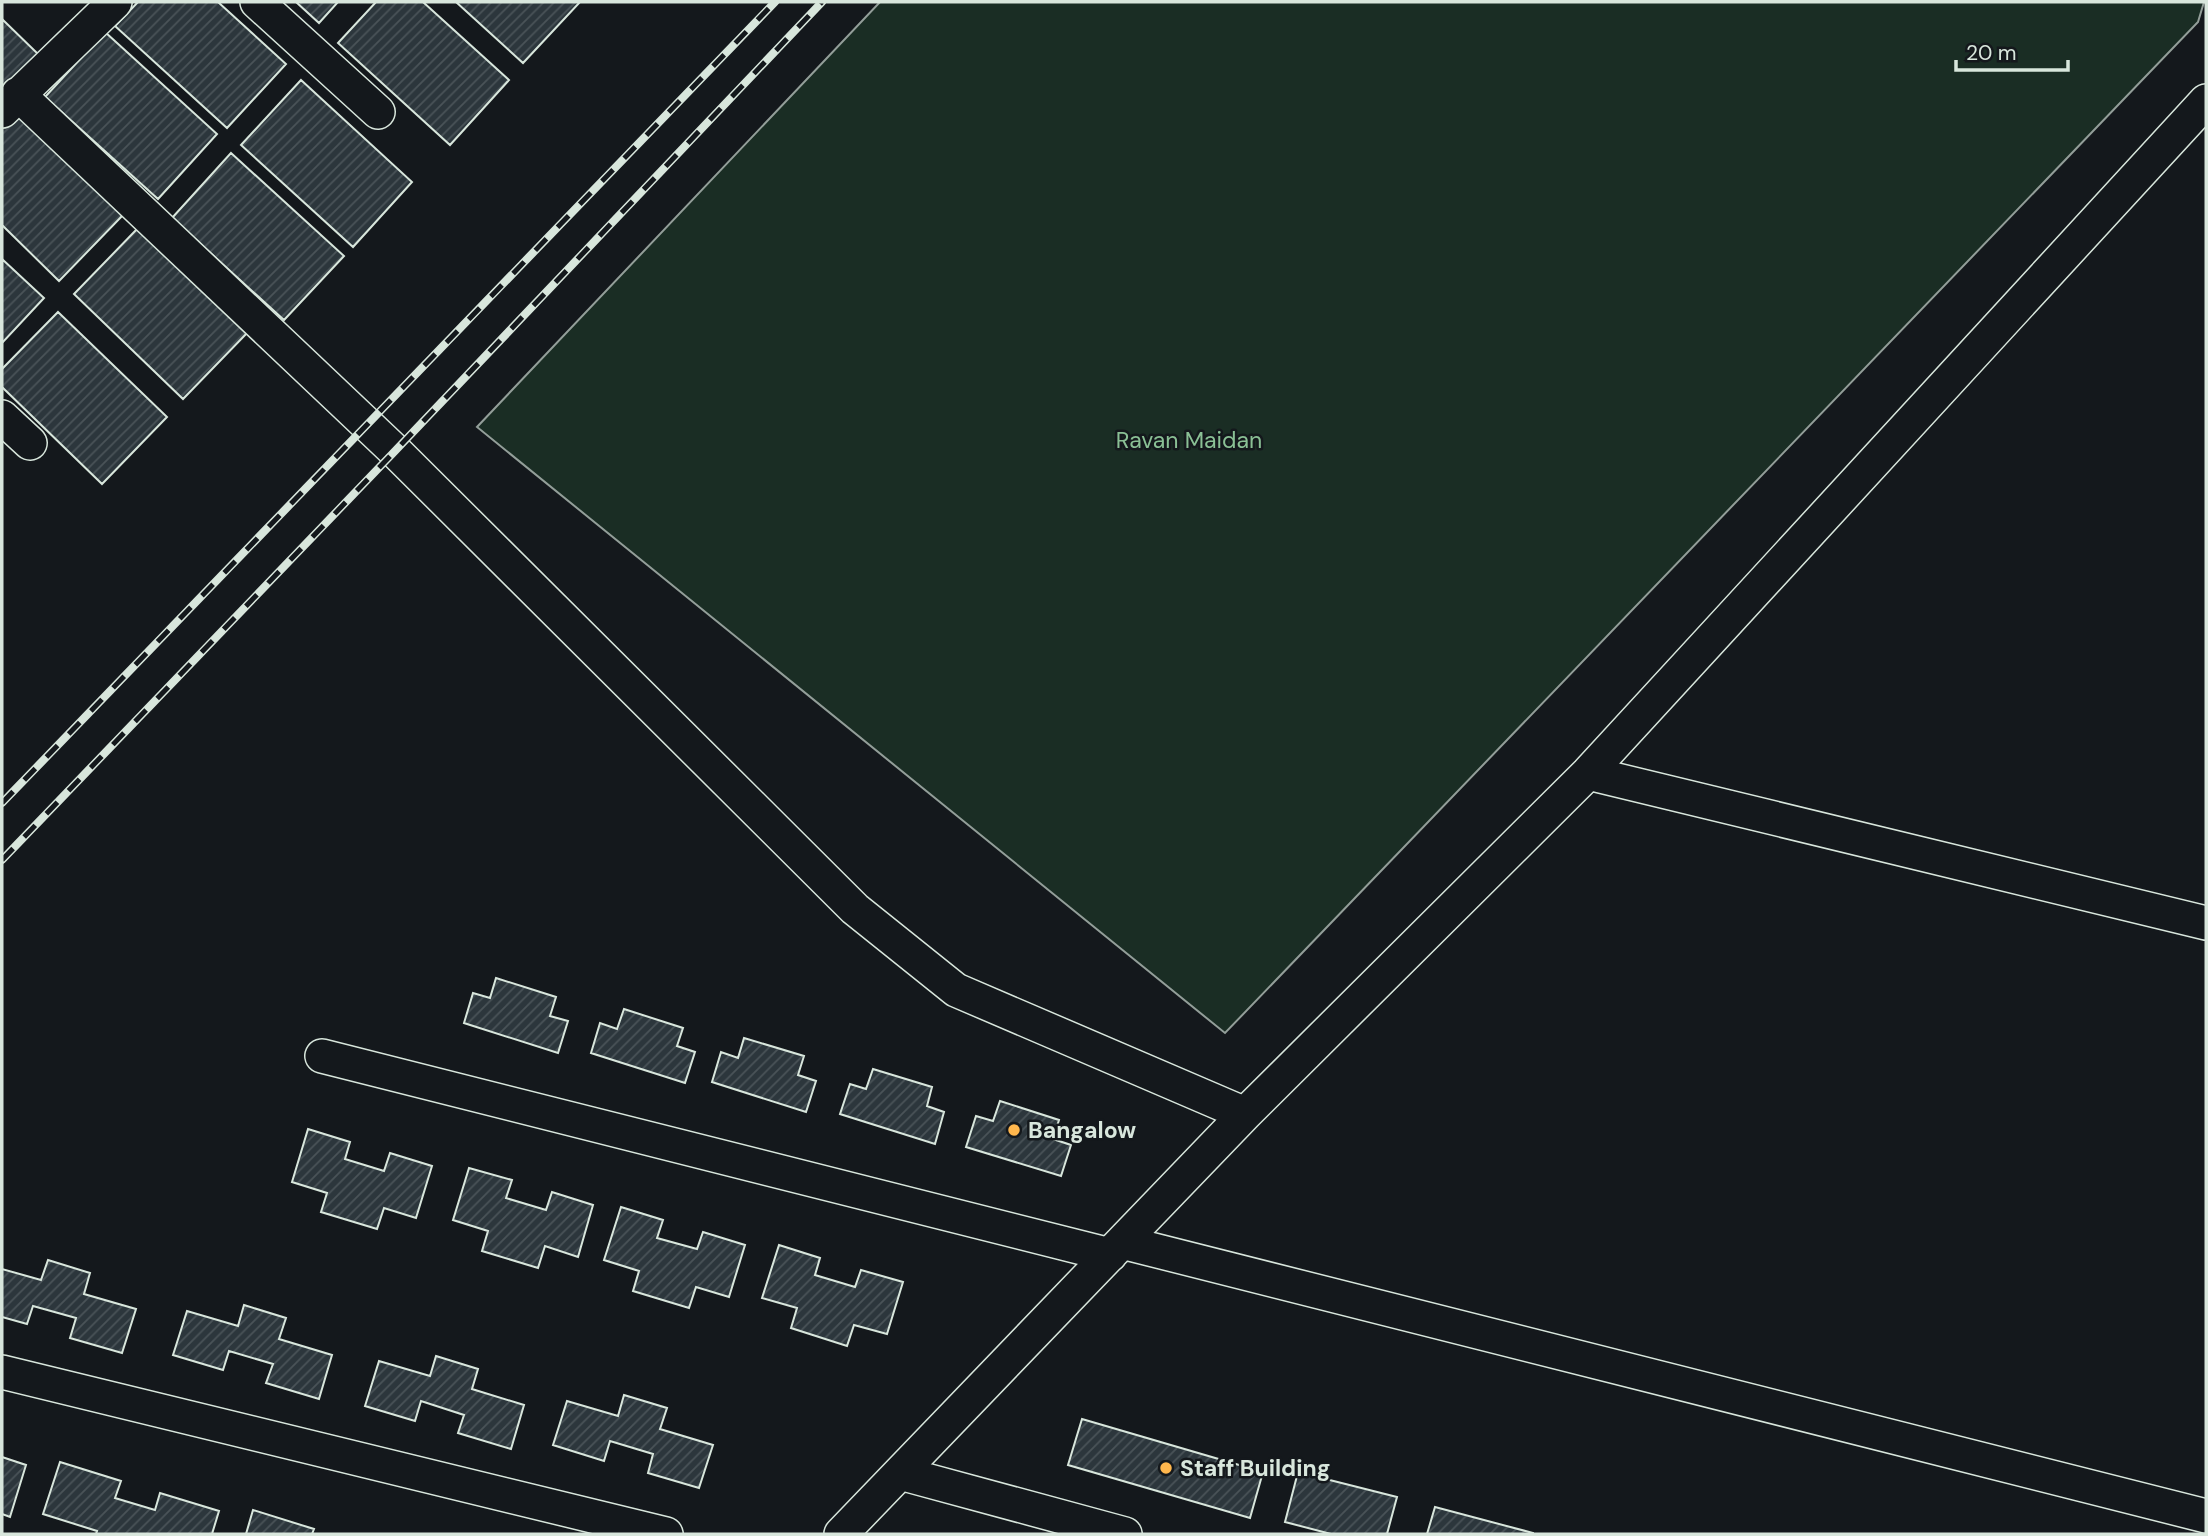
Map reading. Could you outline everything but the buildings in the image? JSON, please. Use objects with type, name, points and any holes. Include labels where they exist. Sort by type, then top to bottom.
[{"type":"street","points":[[115,2],[10,102],[377,434],[855,909],[957,990],[1245,1114]]},
{"type":"street","points":[[257,2],[378,112]]},
{"type":"street","points":[[841,1534],[1245,1114],[1588,773],[2206,101]]},
{"type":"street","points":[[2,417],[30,443]]},
{"type":"street","points":[[1588,773],[2206,922]]},
{"type":"street","points":[[322,1056],[2206,1516]]},
{"type":"street","points":[[2,1372],[666,1534]]},
{"type":"street","points":[[900,1473],[1125,1534]]},
{"type":"green space","name":"Ravan Maidan","points":[[880,2],[2204,2],[2198,22],[1225,1033],[477,427]]},
{"type":"railway","points":[[2,803],[775,2]]},
{"type":"railway","points":[[2,860],[822,2]]},
{"type":"place","name":"Bangalow","points":[[1014,1130]]},
{"type":"place","name":"Staff Building","points":[[1166,1468]]}]
